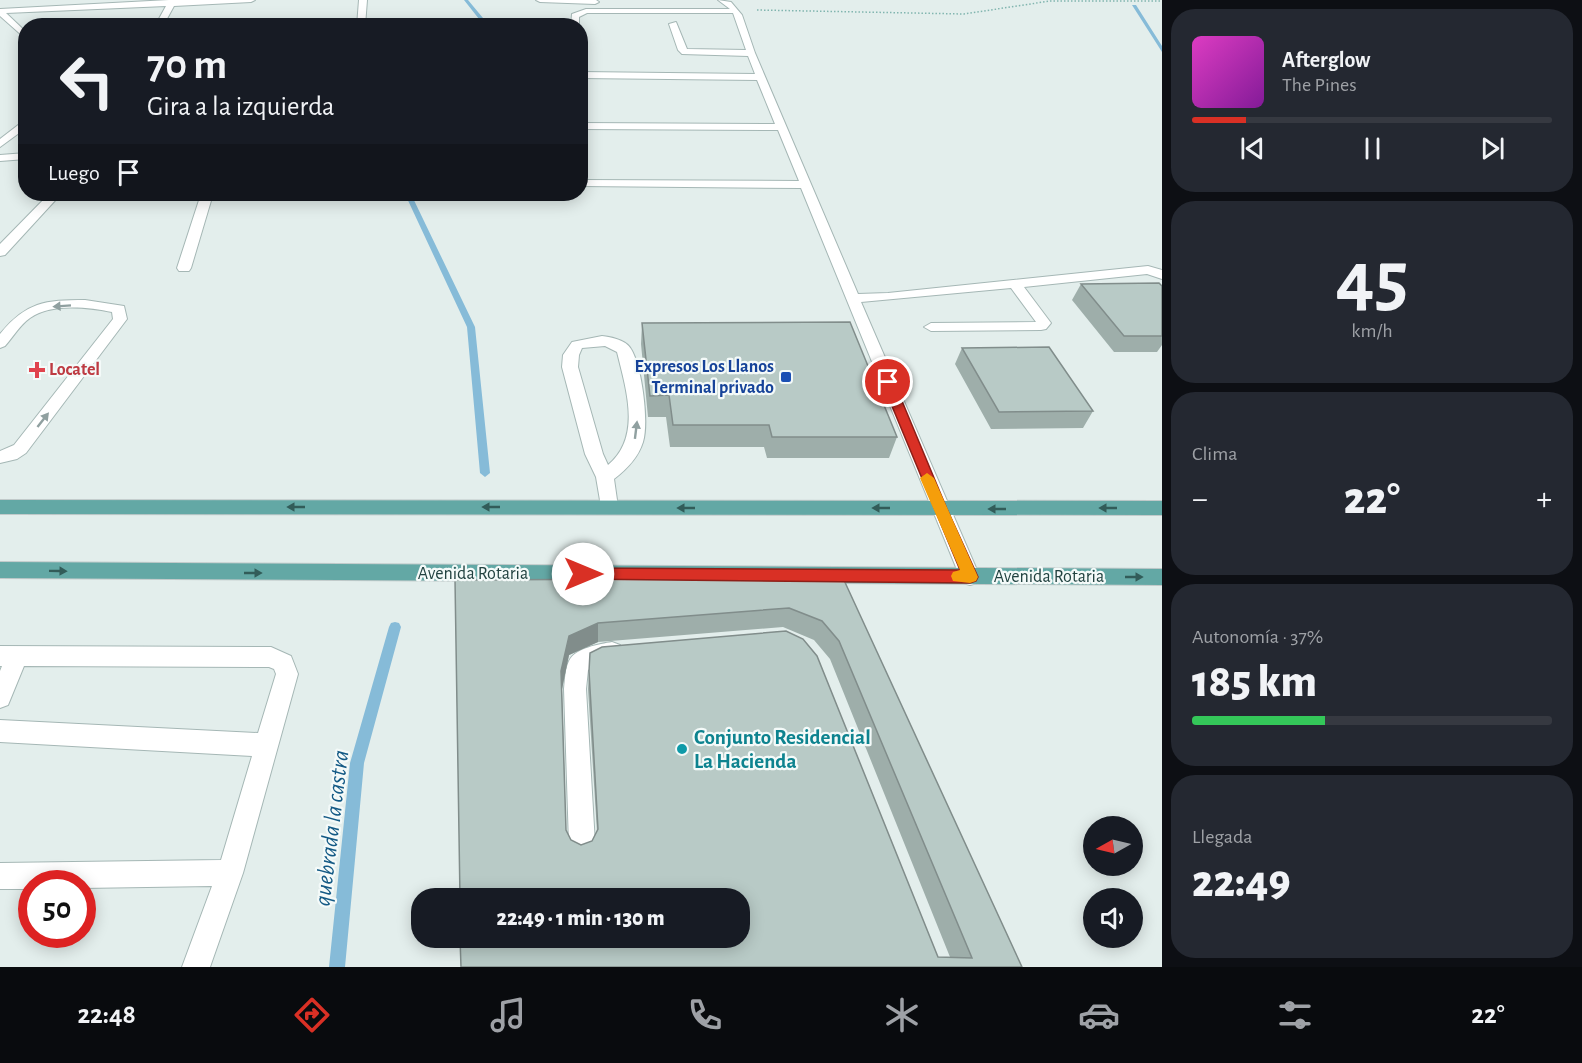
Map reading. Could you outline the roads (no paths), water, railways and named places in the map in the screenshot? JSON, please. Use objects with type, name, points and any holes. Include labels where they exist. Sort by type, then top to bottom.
[{"type":"main road","points":[[0,507],[1162,508]]},
{"type":"main road","name":"Avenida Rotaria","points":[[0,570],[1162,577]]},
{"type":"street","points":[[0,12],[251,0]]},
{"type":"street","points":[[362,18],[363,0]]},
{"type":"street","points":[[540,0],[608,2]]},
{"type":"street","points":[[722,0],[731,4],[736,11],[751,53],[970,577]]},
{"type":"street","points":[[163,18],[172,2]]},
{"type":"street","points":[[575,18],[586,11],[736,11]]},
{"type":"street","points":[[0,12],[18,29]]},
{"type":"street","points":[[673,24],[682,50],[685,52],[751,53]]},
{"type":"street","points":[[588,75],[762,77]]},
{"type":"street","points":[[588,126],[782,127]]},
{"type":"street","points":[[0,144],[18,129]]},
{"type":"street","points":[[0,158],[18,157]]},
{"type":"street","points":[[588,183],[807,185]]},
{"type":"street","points":[[0,252],[48,201]]},
{"type":"street","points":[[184,268],[205,201]]},
{"type":"street","points":[[854,298],[888,297],[1148,270],[1162,275]]},
{"type":"street","points":[[931,327],[1041,326],[1044,323],[1041,317],[1014,283]]},
{"type":"street","points":[[0,343],[24,316],[42,307],[105,305],[118,309],[120,319],[20,449],[0,457]]},
{"type":"street","points":[[605,477],[628,456],[636,436],[637,420],[624,350],[612,341],[578,345],[571,355],[570,367],[592,447],[605,477],[609,507]]},
{"type":"street","points":[[582,844],[574,689],[578,664],[598,654],[632,651]]},
{"type":"street","points":[[0,698],[9,656],[271,657],[283,663],[287,674],[230,873],[196,967]]},
{"type":"street","points":[[0,731],[265,745]]},
{"type":"street","points":[[0,876],[230,873]]},
{"type":"waterway","name":"quebrada la castra","points":[[466,0],[480,18]]},
{"type":"waterway","points":[[1134,6],[1162,50]]},
{"type":"waterway","name":"quebrada la castra","points":[[411,201],[471,327],[485,473]]},
{"type":"waterway","name":"quebrada la castra","points":[[337,967],[357,763],[395,627]]},
{"type":"place","name":"Locatel","points":[[37,370]]},
{"type":"place","name":"Expresos Los Llanos Terminal privado","points":[[786,377]]},
{"type":"place","name":"Conjunto Residencial La Hacienda","points":[[682,749]]}]
